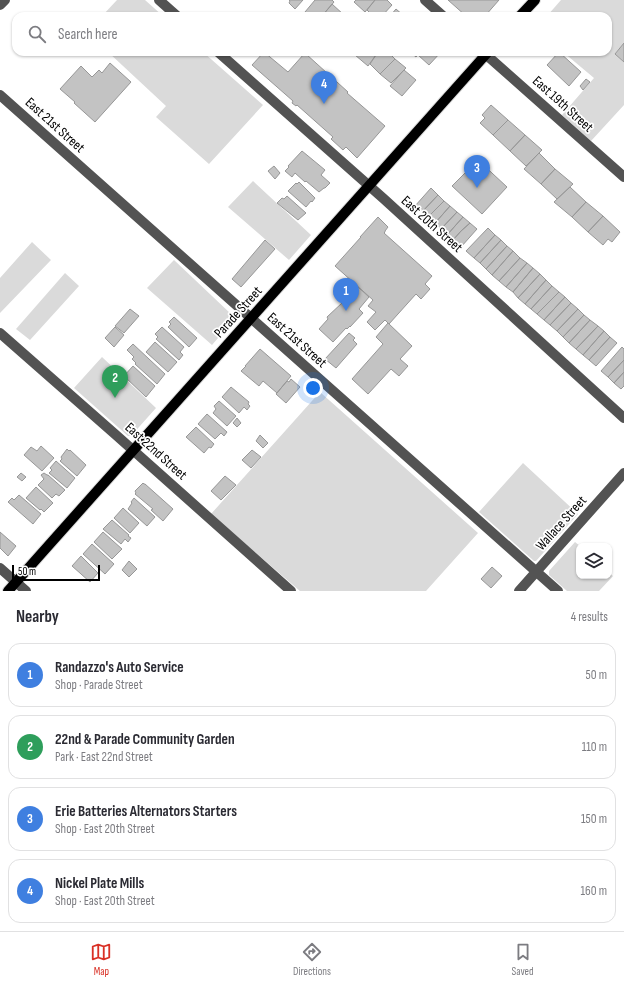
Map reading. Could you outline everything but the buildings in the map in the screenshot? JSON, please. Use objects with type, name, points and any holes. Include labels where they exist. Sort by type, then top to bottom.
[{"type":"main road","points":[[524,12],[535,0]]},
{"type":"main road","name":"Parade Street","points":[[8,591],[483,56]]},
{"type":"street","points":[[0,5],[5,0]]},
{"type":"street","points":[[159,0],[172,12]]},
{"type":"street","points":[[425,0],[438,12]]},
{"type":"street","name":"East 20th Street","points":[[223,56],[369,186],[624,418]]},
{"type":"street","name":"East 19th Street","points":[[489,56],[624,178]]},
{"type":"street","name":"East 21st Street","points":[[0,95],[558,591]]},
{"type":"street","name":"East 22nd Street","points":[[0,333],[292,591]]},
{"type":"street","name":"Wallace Street","points":[[519,591],[624,474]]},
{"type":"street","points":[[0,568],[26,591]]},
{"type":"shaded area","points":[[117,0],[145,0],[158,12],[106,12]]},
{"type":"shaded area","points":[[561,0],[624,0],[624,43],[615,54],[624,62],[624,105],[591,141],[562,115],[594,78],[568,56],[612,56],[612,12],[550,12]]},
{"type":"shaded area","points":[[112,56],[208,56],[263,105],[209,164],[156,117],[166,106]]},
{"type":"shaded area","points":[[253,181],[311,235],[289,260],[228,207]]},
{"type":"shaded area","points":[[32,242],[51,260],[0,313],[0,278]]},
{"type":"shaded area","points":[[174,260],[231,314],[231,323],[212,345],[147,288]]},
{"type":"shaded area","points":[[65,273],[79,286],[30,340],[16,329]]},
{"type":"shaded area","points":[[102,357],[156,408],[131,436],[128,436],[74,388]]},
{"type":"shaded area","points":[[320,392],[478,533],[426,591],[300,591],[211,514]]},
{"type":"shaded area","points":[[523,463],[578,514],[536,561],[534,561],[479,512]]},
{"type":"shaded area","points":[[575,542],[576,543],[576,579],[610,579],[599,591],[567,591],[549,575],[549,571]]},
{"type":"place","name":"Nickel Plate Mills","points":[[324,104]]},
{"type":"place","name":"Erie Batteries Alternators Starters","points":[[477,188]]},
{"type":"place","name":"Randazzo's Auto Service","points":[[346,311]]},
{"type":"place","name":"22nd & Parade Community Garden","points":[[115,398]]}]
